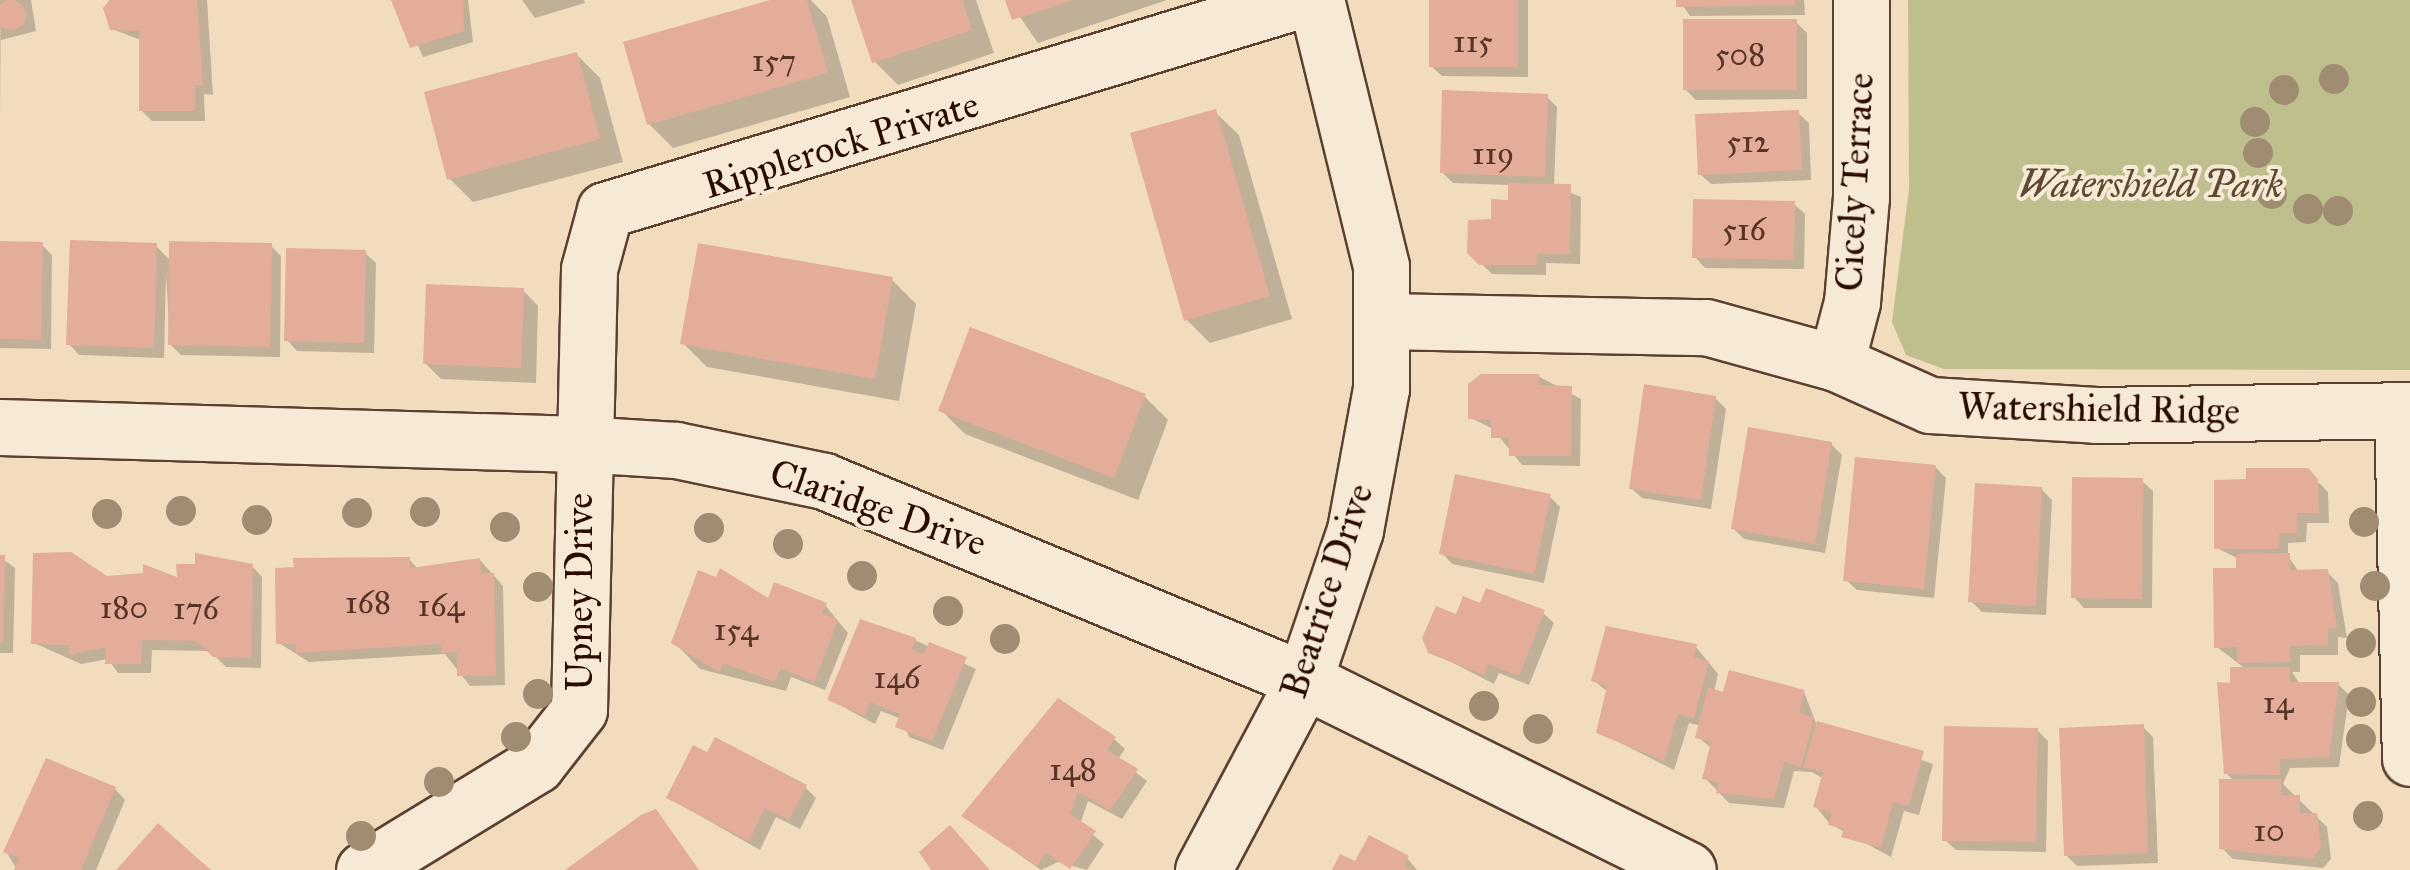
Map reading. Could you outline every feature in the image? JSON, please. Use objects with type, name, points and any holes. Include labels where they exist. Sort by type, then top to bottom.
[{"type":"street","name":"Ripplerock Private","points":[[580,444],[589,269],[605,210],[1300,0]]},
{"type":"street","name":"Beatrice Drive","points":[[1203,870],[1304,680],[1355,530],[1382,322],[1360,149],[1316,0]]},
{"type":"street","name":"Cicely Terrace","points":[[1836,363],[1852,302],[1861,197],[1862,0]]},
{"type":"street","name":"Watershield Ridge","points":[[1382,322],[1641,321],[1767,340],[1836,363],[1930,405],[2096,416],[2406,410]]},
{"type":"street","points":[[2406,410],[2410,758]]},
{"type":"street","name":"Claridge Drive","points":[[0,427],[676,450],[824,481],[1304,680],[1688,870]]},
{"type":"street","name":"Upney Drive","points":[[364,870],[536,764],[579,710],[580,444]]},
{"type":"green space","name":"Watershield Park","points":[[1908,0],[2410,0],[2410,370],[1944,369],[1906,355],[1892,322],[1909,189]]},
{"type":"building","points":[[11,0],[21,5],[26,15],[21,25],[11,30],[1,25],[-4,15],[1,5]]},
{"type":"building","points":[[110,0],[197,0],[203,85],[195,85],[195,111],[139,111],[139,31],[110,30],[103,8]]},
{"type":"building","points":[[391,0],[463,0],[464,31],[410,48]]},
{"type":"building","points":[[770,0],[807,0],[828,73],[647,125],[623,42]]},
{"type":"building","points":[[851,0],[962,0],[972,30],[872,63]]},
{"type":"building","points":[[1005,0],[1071,0],[1071,1],[1012,20]]},
{"type":"building","points":[[1429,0],[1518,0],[1518,67],[1429,67]]},
{"type":"building","points":[[1676,0],[1795,0],[1795,5],[1676,7]]},
{"type":"building","points":[[1683,19],[1797,19],[1797,90],[1683,90]]},
{"type":"building","points":[[577,52],[600,139],[447,180],[424,92]]},
{"type":"building","points":[[1442,90],[1548,94],[1545,177],[1440,173]]},
{"type":"building","points":[[1216,109],[1270,296],[1184,321],[1130,133]]},
{"type":"building","points":[[1799,110],[1802,170],[1698,175],[1695,114]]},
{"type":"building","points":[[1508,183],[1571,184],[1570,254],[1537,254],[1537,265],[1479,265],[1467,253],[1468,220],[1491,219],[1491,199],[1508,200]]},
{"type":"building","points":[[1693,199],[1795,201],[1794,260],[1692,258]]},
{"type":"building","points":[[70,240],[157,243],[154,348],[66,345]]},
{"type":"building","points":[[0,241],[43,242],[41,340],[0,339]]},
{"type":"building","points":[[169,241],[272,243],[270,347],[168,345]]},
{"type":"building","points":[[698,243],[893,277],[875,379],[680,344]]},
{"type":"building","points":[[286,248],[366,250],[364,343],[284,341]]},
{"type":"building","points":[[426,284],[524,288],[521,368],[423,364]]},
{"type":"building","points":[[970,327],[1146,394],[1114,478],[938,411]]},
{"type":"building","points":[[1481,374],[1539,374],[1539,385],[1572,386],[1571,456],[1509,456],[1509,438],[1491,438],[1491,420],[1468,419],[1468,384]]},
{"type":"building","points":[[1644,384],[1716,396],[1701,500],[1629,489]]},
{"type":"building","points":[[1748,427],[1832,442],[1815,544],[1731,529]]},
{"type":"building","points":[[1855,457],[1936,465],[1924,589],[1843,581]]},
{"type":"building","points":[[2246,468],[2308,468],[2318,479],[2319,513],[2297,513],[2297,533],[2279,533],[2279,549],[2214,549],[2214,480],[2246,479]]},
{"type":"building","points":[[1455,474],[1551,494],[1534,574],[1439,554]]},
{"type":"building","points":[[2072,477],[2143,478],[2142,599],[2071,598]]},
{"type":"building","points":[[1975,483],[2042,487],[2036,606],[1968,602]]},
{"type":"building","points":[[71,552],[107,576],[143,573],[143,564],[177,577],[176,564],[195,564],[195,553],[253,564],[251,658],[213,657],[196,641],[142,640],[141,664],[105,664],[106,647],[69,655],[69,645],[31,644],[33,553]]},
{"type":"building","points":[[2290,553],[2290,570],[2328,569],[2337,628],[2328,628],[2328,645],[2290,646],[2290,662],[2237,663],[2237,647],[2214,648],[2213,568],[2236,568],[2236,554]]},
{"type":"building","points":[[0,555],[5,555],[3,642],[0,642]]},
{"type":"building","points":[[410,557],[410,568],[480,558],[481,573],[494,573],[496,676],[457,676],[457,652],[441,653],[441,644],[296,653],[296,644],[276,644],[275,568],[294,567],[293,558]]},
{"type":"building","points":[[720,568],[768,598],[774,582],[827,603],[822,613],[838,620],[814,682],[781,668],[775,682],[723,663],[719,672],[671,643],[698,570],[716,577]]},
{"type":"building","points":[[1486,588],[1545,610],[1519,676],[1488,664],[1484,675],[1428,653],[1422,638],[1436,606],[1456,614],[1463,596],[1480,603]]},
{"type":"building","points":[[860,619],[916,638],[912,649],[924,654],[929,642],[967,657],[932,741],[895,727],[900,714],[870,702],[865,716],[827,700]]},
{"type":"building","points":[[1606,626],[1697,644],[1694,657],[1709,661],[1694,718],[1678,714],[1664,761],[1596,733],[1607,686],[1591,681]]},
{"type":"building","points":[[2230,667],[2290,667],[2290,682],[2339,682],[2329,757],[2280,759],[2280,775],[2224,774],[2217,682],[2230,683]]},
{"type":"building","points":[[1729,670],[1805,690],[1799,713],[1814,717],[1801,767],[1784,762],[1774,799],[1716,793],[1719,783],[1702,779],[1711,742],[1695,738],[1708,687],[1723,692]]},
{"type":"building","points":[[1058,698],[1116,737],[1107,750],[1138,769],[1110,810],[1078,792],[1070,814],[1096,831],[1070,869],[1046,853],[1037,866],[961,816]]},
{"type":"building","points":[[1817,721],[1924,751],[1909,806],[1893,802],[1881,848],[1841,837],[1844,829],[1828,825],[1831,813],[1813,807],[1823,772],[1803,767]]},
{"type":"building","points":[[2144,724],[2148,853],[2064,856],[2059,728]]},
{"type":"building","points":[[1944,726],[2038,728],[2036,842],[1942,841]]},
{"type":"building","points":[[715,737],[807,785],[789,820],[765,808],[749,841],[666,798],[693,745],[707,752]]},
{"type":"building","points":[[46,758],[116,787],[81,870],[14,870],[19,858],[3,852]]},
{"type":"building","points":[[2219,779],[2281,779],[2281,795],[2300,795],[2300,813],[2317,813],[2321,848],[2312,859],[2219,849]]},
{"type":"building","points":[[656,809],[699,870],[565,870],[641,815]]},
{"type":"building","points":[[158,823],[186,848],[211,870],[116,870]]},
{"type":"building","points":[[950,825],[990,870],[931,870],[919,852]]},
{"type":"building","points":[[1369,835],[1409,856],[1404,866],[1412,870],[1332,870],[1340,854],[1355,861]]}]
